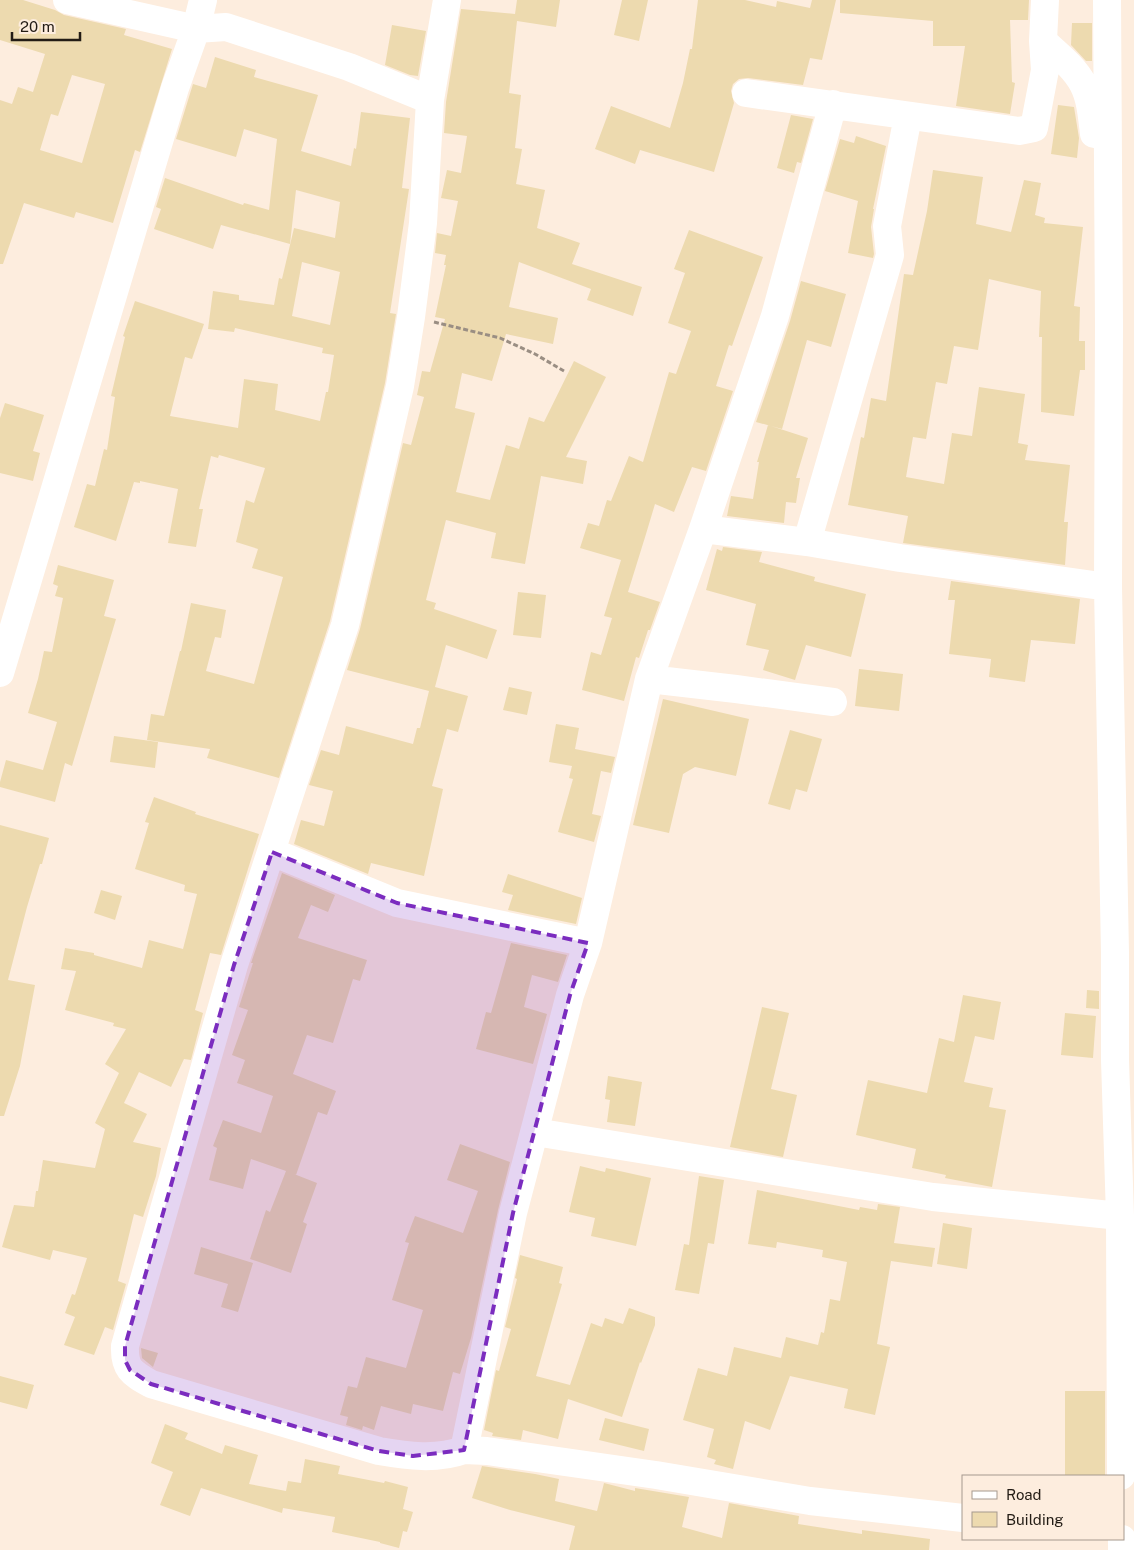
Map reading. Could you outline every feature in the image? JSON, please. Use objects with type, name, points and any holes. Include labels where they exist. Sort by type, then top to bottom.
[{"type":"street","points":[[67,0],[196,29],[226,27],[349,67],[430,100]]},
{"type":"street","points":[[0,673],[175,88],[196,29],[203,0]]},
{"type":"street","points":[[447,0],[430,100],[423,223],[412,317],[400,386],[345,625],[234,965],[125,1346],[125,1360],[130,1370],[151,1384],[379,1451],[413,1456],[452,1454],[464,1450],[496,1453],[656,1475],[810,1501],[962,1518]]},
{"type":"street","points":[[746,93],[1019,131],[1034,128],[1045,70],[1043,41],[1045,0]]},
{"type":"street","points":[[1106,0],[1109,326],[1108,587],[1115,953],[1115,1060],[1128,1408],[1121,1475]]},
{"type":"street","points":[[1043,41],[1075,71],[1084,85],[1090,104],[1094,141],[1097,275],[1109,326]]},
{"type":"street","points":[[464,1450],[513,1213],[570,995],[588,942],[649,679],[703,529],[775,316],[833,104]]},
{"type":"street","points":[[807,542],[890,255],[887,226],[908,116]]},
{"type":"street","points":[[703,529],[807,542],[900,558],[1108,587]]},
{"type":"street","points":[[649,679],[833,702]]},
{"type":"street","points":[[272,852],[397,903],[588,942]]},
{"type":"street","points":[[535,1132],[933,1197],[1120,1216]]},
{"type":"path","points":[[412,317],[500,338],[564,371]]},
{"type":"highlighted area","points":[[272,852],[397,903],[588,943],[570,995],[513,1213],[464,1450],[413,1456],[379,1451],[151,1384],[130,1370],[125,1360],[125,1346],[234,965]]},
{"type":"building","points":[[0,0],[23,0],[55,10],[64,15],[126,29],[124,35],[172,49],[140,152],[135,150],[113,223],[76,212],[74,218],[24,203],[3,264],[0,264],[0,100],[12,104],[18,87],[33,92],[45,54],[0,40]],"holes":[[[72,75],[105,84],[82,163],[40,150],[51,114],[58,116]]]},
{"type":"building","points":[[517,0],[560,0],[556,27],[517,21],[509,93],[521,95],[515,148],[522,149],[516,184],[545,190],[537,228],[580,243],[572,264],[642,287],[633,316],[587,300],[591,289],[519,262],[509,307],[558,318],[553,344],[506,334],[492,381],[462,373],[455,408],[475,413],[456,492],[490,500],[506,445],[519,449],[529,417],[544,422],[574,361],[606,377],[566,457],[587,461],[583,484],[541,476],[525,564],[491,558],[496,533],[446,520],[426,600],[436,603],[434,609],[497,630],[487,659],[446,645],[435,687],[468,696],[458,732],[447,729],[432,786],[443,789],[424,876],[371,863],[368,874],[294,844],[301,820],[324,826],[333,791],[309,785],[321,750],[339,755],[346,726],[413,744],[417,728],[420,728],[429,691],[347,670],[360,629],[403,443],[411,445],[424,397],[417,395],[422,371],[430,372],[445,319],[435,317],[446,265],[444,265],[446,255],[435,253],[437,233],[451,236],[458,201],[441,198],[447,170],[461,173],[467,136],[444,133],[446,102],[461,9],[515,14]]},
{"type":"building","points":[[622,0],[648,0],[639,41],[614,35]]},
{"type":"building","points":[[698,0],[745,0],[776,7],[777,1],[810,8],[812,0],[836,0],[822,60],[810,58],[803,85],[748,78],[739,79],[733,84],[731,91],[734,103],[714,172],[640,150],[635,164],[595,149],[611,106],[670,128],[683,83],[690,49],[692,49]]},
{"type":"building","points":[[840,0],[1029,0],[1028,20],[1010,20],[1012,82],[1015,83],[1010,114],[956,106],[965,46],[933,46],[933,21],[840,13]]},
{"type":"building","points":[[1072,23],[1092,23],[1092,61],[1086,61],[1071,45]]},
{"type":"building","points":[[392,25],[426,31],[418,76],[410,75],[385,65]]},
{"type":"building","points":[[215,57],[256,70],[254,77],[318,95],[301,151],[351,166],[354,148],[356,149],[361,112],[410,118],[402,188],[409,189],[390,313],[396,314],[385,383],[330,621],[279,778],[207,758],[210,749],[147,740],[151,714],[164,716],[191,603],[226,610],[221,638],[215,637],[206,671],[254,684],[283,577],[252,568],[258,549],[236,542],[246,500],[254,503],[265,468],[219,455],[218,458],[211,456],[199,509],[203,509],[196,547],[168,543],[178,489],[140,481],[140,483],[134,482],[116,541],[74,527],[87,484],[95,486],[104,449],[107,450],[115,397],[111,396],[125,337],[123,336],[135,301],[204,324],[192,359],[185,357],[170,416],[238,428],[244,379],[278,384],[275,410],[320,421],[326,392],[328,392],[334,355],[322,353],[323,348],[235,328],[234,332],[208,329],[213,291],[239,295],[239,300],[274,305],[279,278],[282,279],[294,228],[335,238],[340,202],[296,190],[290,244],[221,225],[213,249],[154,229],[161,209],[156,207],[165,178],[243,205],[244,203],[269,210],[277,139],[244,129],[236,157],[176,139],[193,84],[206,88]],"holes":[[[302,262],[340,272],[330,325],[292,316]]]},
{"type":"building","points":[[1058,105],[1074,107],[1079,138],[1077,158],[1051,154]]},
{"type":"building","points":[[791,115],[813,119],[801,163],[797,162],[794,173],[777,168]]},
{"type":"building","points":[[856,136],[886,146],[873,209],[871,227],[873,258],[848,253],[858,201],[825,191],[840,139],[854,143]]},
{"type":"building","points":[[933,170],[983,177],[976,224],[1011,232],[1024,180],[1041,183],[1035,215],[1045,218],[1044,223],[1083,227],[1074,306],[1080,307],[1079,341],[1085,341],[1085,370],[1080,370],[1074,416],[1041,412],[1042,337],[1039,337],[1041,291],[989,279],[978,350],[954,346],[947,384],[936,382],[926,439],[913,437],[906,477],[944,484],[952,433],[972,436],[979,387],[1025,394],[1018,443],[1028,445],[1025,460],[1070,465],[1064,522],[1068,522],[1065,565],[903,543],[908,516],[848,505],[861,437],[864,438],[871,398],[886,401],[904,274],[913,275],[927,211]]},
{"type":"building","points":[[689,230],[763,257],[732,346],[729,345],[716,386],[733,391],[706,471],[692,467],[674,512],[655,504],[628,592],[660,602],[639,658],[636,657],[624,701],[582,690],[591,652],[601,655],[612,618],[604,616],[621,560],[580,548],[588,523],[599,526],[607,500],[611,501],[629,456],[643,462],[669,372],[676,374],[691,331],[668,323],[685,273],[674,269]]},
{"type":"building","points":[[801,281],[846,294],[831,347],[807,340],[782,429],[756,422],[790,321]]},
{"type":"building","points":[[5,403],[44,415],[33,451],[40,453],[33,481],[0,473],[0,418]]},
{"type":"building","points":[[768,425],[808,438],[796,478],[800,478],[796,503],[786,502],[784,523],[727,516],[731,496],[753,499],[759,462],[757,462]]},
{"type":"building","points":[[723,547],[762,552],[759,562],[815,577],[814,581],[866,594],[851,657],[806,645],[795,680],[763,670],[769,650],[746,645],[756,604],[706,590],[717,549],[722,551]]},
{"type":"building","points":[[58,565],[114,580],[104,616],[116,619],[72,766],[65,763],[55,802],[0,787],[0,782],[6,760],[43,770],[57,722],[28,713],[44,651],[52,652],[63,598],[55,596],[58,586],[53,584]]},
{"type":"building","points":[[951,581],[1080,599],[1075,644],[1031,640],[1025,682],[989,677],[991,659],[949,654],[955,600],[948,600]]},
{"type":"building","points":[[518,592],[546,595],[541,638],[513,635]]},
{"type":"building","points":[[859,669],[903,674],[899,711],[855,706]]},
{"type":"building","points":[[509,687],[532,692],[527,715],[503,710]]},
{"type":"building","points":[[663,699],[749,719],[736,776],[695,767],[683,774],[669,833],[633,825]]},
{"type":"building","points":[[556,724],[579,728],[575,749],[615,757],[611,773],[601,771],[592,814],[601,816],[594,842],[558,832],[573,779],[569,778],[572,766],[549,762]]},
{"type":"building","points":[[790,730],[822,739],[807,792],[796,789],[790,810],[768,804]]},
{"type":"building","points":[[114,736],[158,742],[155,768],[110,762]]},
{"type":"building","points":[[154,797],[196,812],[195,814],[259,834],[221,955],[210,953],[195,1010],[203,1013],[191,1060],[184,1059],[171,1087],[139,1072],[124,1103],[147,1114],[133,1142],[161,1148],[156,1176],[143,1217],[134,1214],[118,1281],[126,1284],[113,1330],[105,1327],[94,1355],[64,1345],[75,1317],[65,1313],[72,1294],[75,1295],[87,1258],[53,1250],[50,1260],[2,1247],[14,1205],[34,1207],[43,1160],[95,1168],[105,1129],[95,1123],[119,1073],[105,1064],[126,1029],[113,1026],[114,1023],[65,1010],[76,971],[61,969],[65,948],[94,953],[94,955],[142,968],[149,940],[183,949],[197,894],[184,891],[185,885],[135,869],[149,823],[145,822]]},
{"type":"building","points":[[0,825],[49,838],[27,907],[8,980],[35,985],[20,1066],[4,1116],[0,1116]]},
{"type":"building","points":[[282,873],[335,895],[328,912],[311,905],[298,938],[367,960],[360,981],[353,979],[333,1043],[307,1035],[293,1074],[336,1091],[327,1115],[318,1112],[296,1175],[317,1183],[303,1222],[307,1224],[291,1273],[250,1259],[266,1210],[270,1212],[286,1171],[251,1159],[243,1189],[209,1180],[217,1148],[213,1146],[223,1120],[261,1133],[273,1096],[237,1083],[245,1060],[232,1055],[248,1010],[239,1007],[253,963],[251,963]]},
{"type":"building","points":[[508,874],[582,898],[576,924],[508,910],[513,895],[502,892]]},
{"type":"building","points":[[101,890],[122,896],[115,920],[94,913]]},
{"type":"building","points":[[511,943],[567,955],[558,982],[532,975],[524,1007],[547,1014],[533,1064],[476,1049],[486,1012],[491,1013]]},
{"type":"building","points":[[1087,990],[1099,991],[1099,1009],[1086,1008]]},
{"type":"building","points":[[963,995],[1001,1002],[994,1040],[975,1036],[964,1082],[993,1088],[989,1107],[1006,1110],[992,1187],[945,1178],[946,1175],[912,1168],[916,1149],[856,1135],[868,1080],[927,1093],[939,1038],[954,1042]]},
{"type":"building","points":[[762,1007],[789,1013],[771,1089],[797,1095],[783,1157],[730,1147]]},
{"type":"building","points":[[1065,1013],[1096,1016],[1093,1058],[1061,1055]]},
{"type":"building","points":[[608,1076],[642,1082],[635,1126],[607,1122],[610,1100],[605,1099]]},
{"type":"building","points":[[460,1144],[510,1162],[471,1338],[460,1374],[453,1372],[443,1411],[413,1404],[411,1414],[381,1406],[374,1430],[363,1426],[362,1430],[346,1425],[348,1417],[340,1415],[348,1386],[357,1388],[366,1357],[406,1368],[423,1310],[392,1300],[409,1243],[405,1242],[415,1216],[463,1233],[478,1191],[447,1180]]},
{"type":"building","points":[[580,1166],[605,1172],[606,1168],[651,1178],[636,1246],[591,1236],[595,1218],[569,1212]]},
{"type":"building","points":[[699,1176],[724,1180],[714,1244],[708,1243],[699,1294],[675,1290],[684,1244],[689,1245]]},
{"type":"building","points":[[757,1190],[859,1210],[860,1207],[877,1210],[878,1204],[900,1207],[894,1243],[935,1248],[932,1267],[891,1261],[877,1344],[890,1347],[875,1415],[844,1408],[848,1389],[790,1376],[770,1430],[745,1421],[733,1469],[714,1464],[716,1460],[707,1457],[714,1429],[683,1420],[698,1368],[727,1376],[734,1347],[781,1358],[786,1337],[818,1345],[821,1332],[824,1333],[830,1299],[840,1301],[847,1262],[822,1257],[823,1250],[777,1242],[776,1248],[748,1244]]},
{"type":"building","points":[[943,1223],[972,1228],[967,1269],[937,1264]]},
{"type":"building","points":[[201,1247],[253,1263],[238,1312],[221,1307],[228,1284],[194,1274]]},
{"type":"building","points":[[520,1255],[563,1267],[559,1283],[562,1284],[536,1376],[570,1385],[591,1323],[602,1327],[605,1318],[623,1324],[629,1308],[655,1317],[655,1325],[640,1362],[622,1417],[568,1399],[558,1439],[523,1430],[521,1440],[492,1436],[493,1433],[484,1430],[496,1370],[499,1371],[511,1329],[505,1327],[517,1279],[515,1278]]},
{"type":"building","points":[[141,1348],[158,1353],[153,1367],[142,1358]]},
{"type":"building","points":[[0,1376],[34,1385],[27,1409],[0,1402]]},
{"type":"building","points":[[1065,1391],[1105,1391],[1105,1475],[1065,1475]]},
{"type":"building","points":[[605,1418],[649,1429],[644,1451],[599,1440]]},
{"type":"building","points":[[165,1424],[188,1433],[185,1439],[222,1454],[225,1445],[258,1455],[249,1484],[286,1491],[288,1481],[301,1483],[305,1459],[340,1466],[338,1474],[384,1483],[385,1481],[408,1487],[403,1509],[413,1512],[407,1532],[403,1531],[399,1548],[332,1532],[335,1517],[283,1508],[282,1513],[201,1488],[190,1516],[160,1505],[173,1472],[151,1463]]},
{"type":"building","points":[[482,1466],[559,1479],[555,1501],[597,1511],[604,1483],[635,1491],[635,1488],[689,1497],[682,1527],[722,1538],[729,1503],[799,1516],[798,1524],[862,1534],[862,1530],[930,1539],[929,1550],[569,1550],[575,1526],[510,1510],[472,1498]]}]
